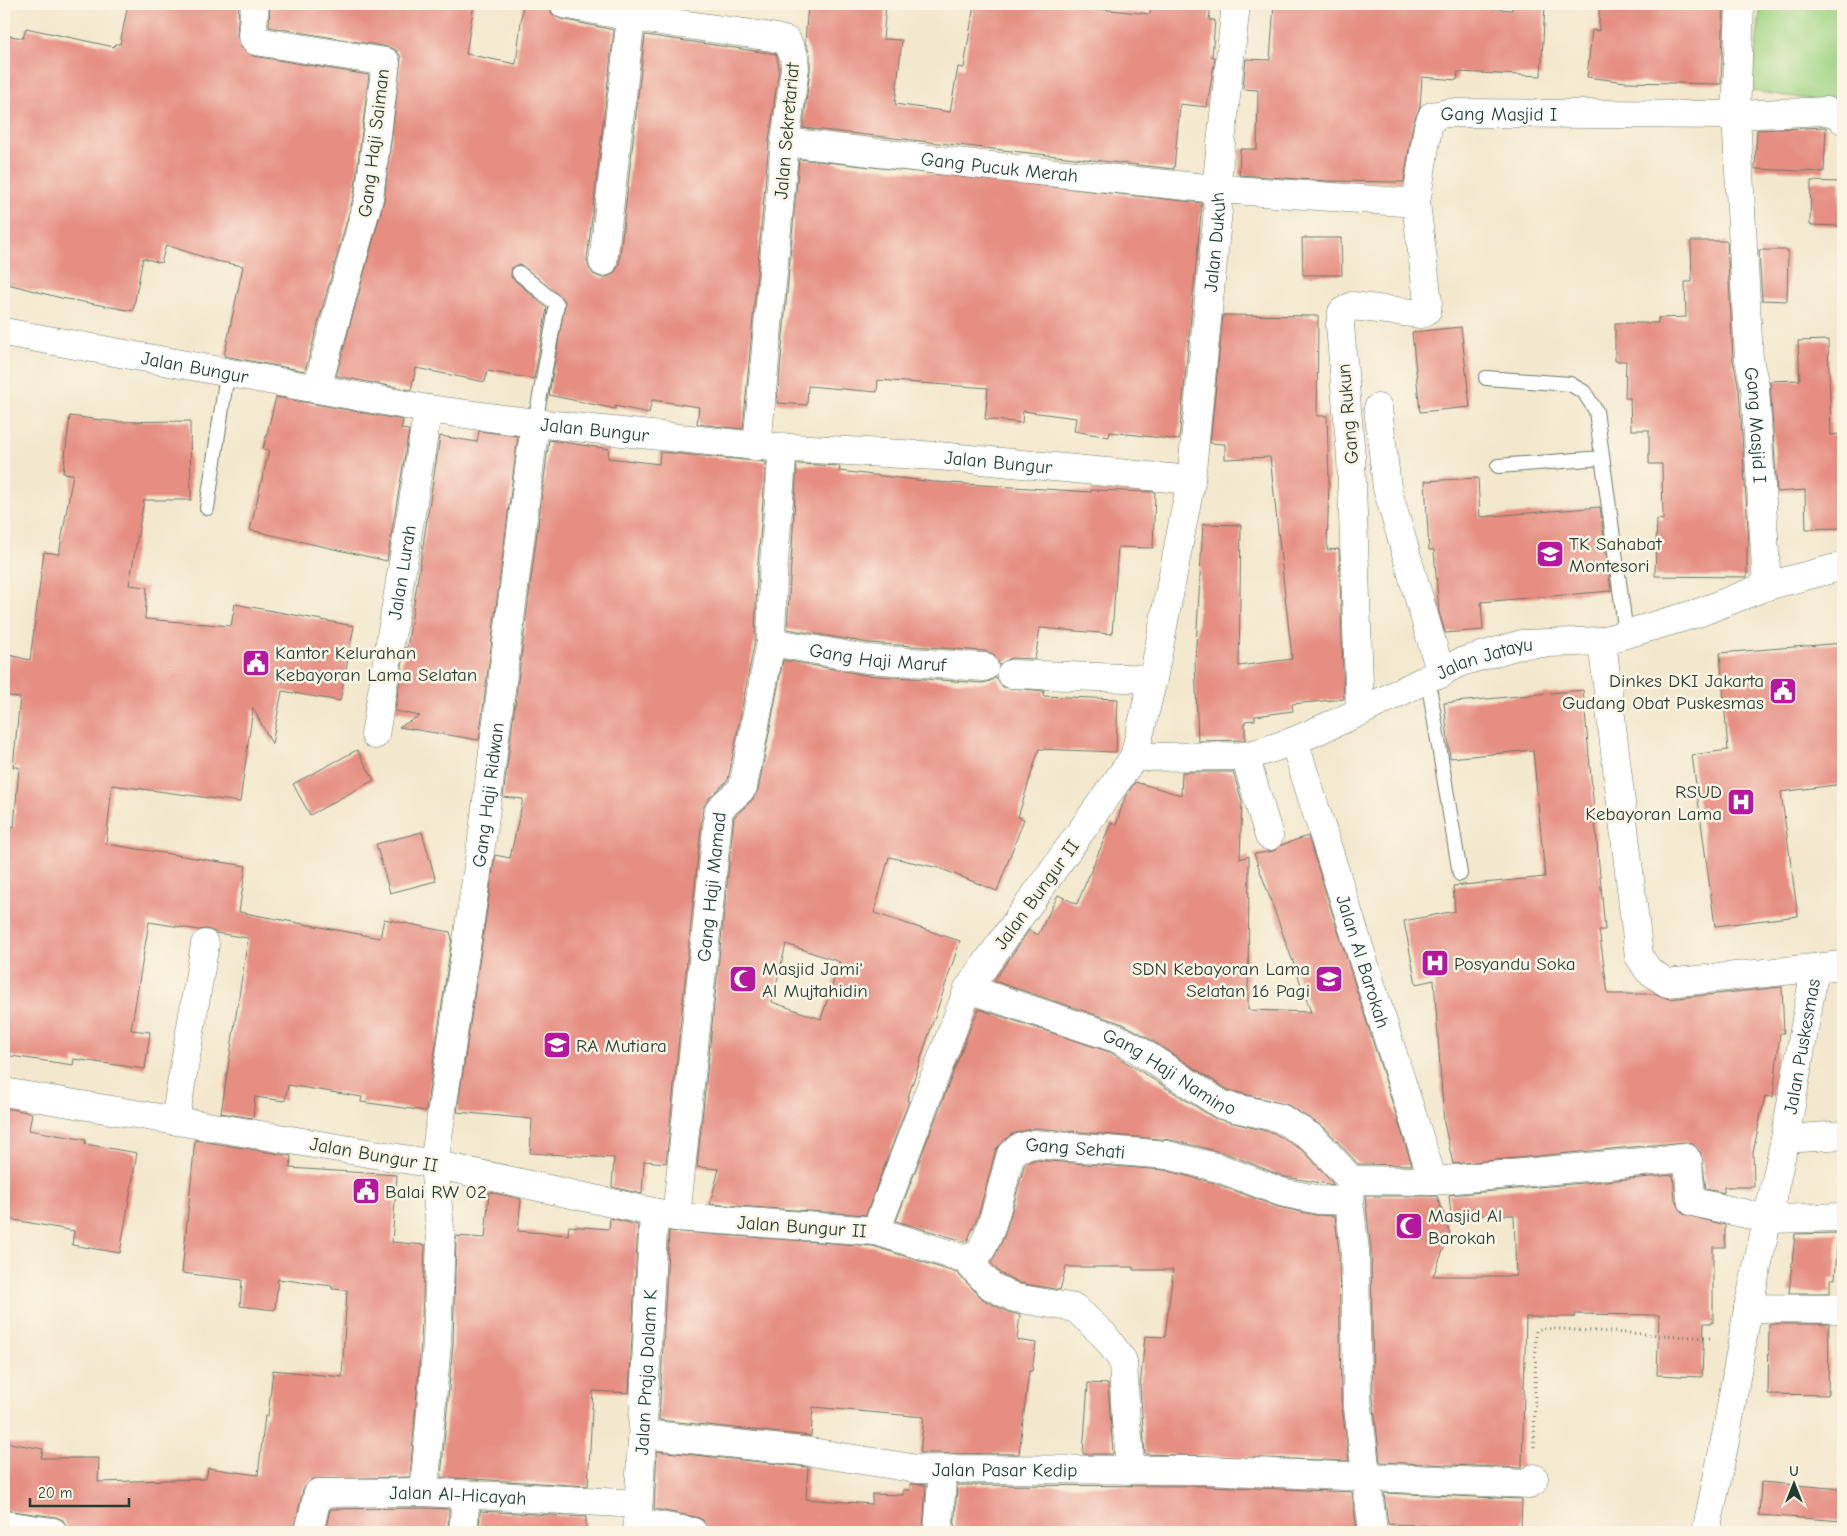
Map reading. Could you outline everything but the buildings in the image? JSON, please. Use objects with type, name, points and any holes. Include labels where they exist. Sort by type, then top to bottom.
[{"type":"street","name":"Gang Haji Saiman","points":[[255,4],[252,36],[256,41],[386,62],[369,198],[317,388]]},
{"type":"street","name":"Jalan Sekretariat","points":[[564,4],[631,17],[772,37],[787,41],[794,56],[795,68],[785,142],[770,447]]},
{"type":"street","name":"Jalan Dukuh","points":[[1191,480],[1218,210],[1216,189],[1236,4]]},
{"type":"street","name":"Gang Masjid I","points":[[1740,4],[1736,115],[1749,359],[1755,387],[1767,586]]},
{"type":"street","points":[[603,262],[631,17]]},
{"type":"street","points":[[1736,115],[1827,112],[1839,115],[1843,120]]},
{"type":"street","name":"Gang Masjid I","points":[[1416,203],[1428,127],[1432,116],[1447,113],[1736,115]]},
{"type":"street","name":"Gang Pucuk Merah","points":[[785,142],[1008,168],[1216,189]]},
{"type":"street","points":[[1216,189],[1416,203]]},
{"type":"street","name":"Gang Rukun","points":[[1360,712],[1351,457],[1340,325],[1342,312],[1352,306],[1421,314],[1427,310],[1428,302],[1416,203]]},
{"type":"street","name":"Jalan Bungur","points":[[4,338],[317,388],[428,409],[535,423],[770,447],[938,456],[1191,480]]},
{"type":"street","points":[[1378,408],[1387,488],[1435,677]]},
{"type":"street","name":"Jalan Lurah","points":[[375,735],[428,409]]},
{"type":"street","name":"Gang Haji Ridwan","points":[[424,1492],[437,1343],[441,1238],[434,1164],[482,839],[535,423]]},
{"type":"street","name":"Gang Haji Mamad","points":[[665,1215],[719,810],[728,799],[738,793],[743,787],[771,642],[773,576],[770,447]]},
{"type":"street","name":"Jalan Bungur II","points":[[4,1092],[434,1164],[665,1215],[876,1231],[968,989],[1134,757],[1153,679],[1191,480]]},
{"type":"street","name":"Jalan Jatayu","points":[[1134,757],[1245,756],[1294,741],[1435,677],[1461,662],[1522,644],[1614,638],[1698,613],[1767,586],[1843,566]]},
{"type":"street","name":"Jalan Puskesmas","points":[[1614,638],[1639,956],[1648,970],[1667,982],[1815,968],[1785,1139],[1748,1308],[1706,1532]]},
{"type":"street","name":"Gang Haji Maruf","points":[[771,642],[867,659],[984,667]]},
{"type":"street","points":[[1011,674],[1153,679]]},
{"type":"street","name":"Jalan Al Barokah","points":[[1294,741],[1433,1181]]},
{"type":"street","points":[[1245,756],[1269,836]]},
{"type":"street","points":[[175,1120],[205,944]]},
{"type":"street","points":[[1815,968],[1843,965]]},
{"type":"street","name":"Gang Haji Namino","points":[[968,989],[1116,1038],[1132,1046],[1222,1105],[1280,1118],[1314,1139],[1350,1191]]},
{"type":"street","points":[[1785,1139],[1843,1135]]},
{"type":"street","name":"Gang Sehati","points":[[965,1259],[972,1258],[980,1251],[987,1235],[1011,1154],[1019,1148],[1033,1144],[1167,1155],[1219,1168],[1281,1192],[1319,1200],[1350,1191],[1433,1181],[1686,1158],[1688,1161],[1693,1202],[1769,1219]]},
{"type":"street","points":[[1350,1191],[1355,1251],[1357,1399],[1374,1532]]},
{"type":"street","name":"Jalan Praja Dalam K","points":[[637,1520],[643,1434],[665,1215]]},
{"type":"street","points":[[1769,1219],[1843,1216]]},
{"type":"street","points":[[876,1231],[965,1259],[991,1286],[1015,1298],[1075,1308],[1104,1335],[1123,1361],[1129,1470]]},
{"type":"street","points":[[1748,1308],[1843,1308]]},
{"type":"street","name":"Jalan Pasar Kedip","points":[[643,1434],[811,1452],[918,1469],[1248,1472],[1529,1484],[1534,1478]]},
{"type":"street","points":[[938,1532],[944,1469]]},
{"type":"street","name":"Jalan Al-Hicayah","points":[[309,1532],[318,1493],[424,1492],[466,1494],[637,1520],[693,1532]]},
{"type":"street","points":[[463,1532],[466,1494]]},
{"type":"street","points":[[4,1525],[53,1532]]},
{"type":"lane","points":[[519,273],[557,304],[535,423]]},
{"type":"lane","points":[[207,508],[227,374]]},
{"type":"lane","points":[[1486,378],[1570,384],[1584,392],[1596,411],[1602,458],[1614,638]]},
{"type":"lane","points":[[1498,466],[1602,458]]},
{"type":"lane","points":[[1435,677],[1460,874]]},
{"type":"path","points":[[1534,1478],[1536,1331],[1542,1328],[1743,1339]]},
{"type":"green space","points":[[1761,4],[1843,4],[1843,104],[1751,91]]},
{"type":"place","name":"TK Sahabat Montesori","points":[[1550,554]]},
{"type":"place","name":"Kantor Kelurahan Kebayoran Lama Selatan","points":[[256,663]]},
{"type":"place","name":"Dinkes DKI Jakarta Gudang Obat Puskesmas","points":[[1783,691]]},
{"type":"place","name":"RSUD Kebayoran Lama","points":[[1741,802]]},
{"type":"place","name":"Posyandu Soka","points":[[1435,963]]},
{"type":"place","name":"Masjid Jami' Al Mujtahidin","points":[[743,979]]},
{"type":"place","name":"SDN Kebayoran Lama Selatan 16 Pagi","points":[[1329,979]]},
{"type":"place","name":"RA Mutiara","points":[[557,1045]]},
{"type":"place","name":"Balai RW 02","points":[[366,1191]]},
{"type":"place","name":"Masjid Al Barokah","points":[[1409,1226]]}]
